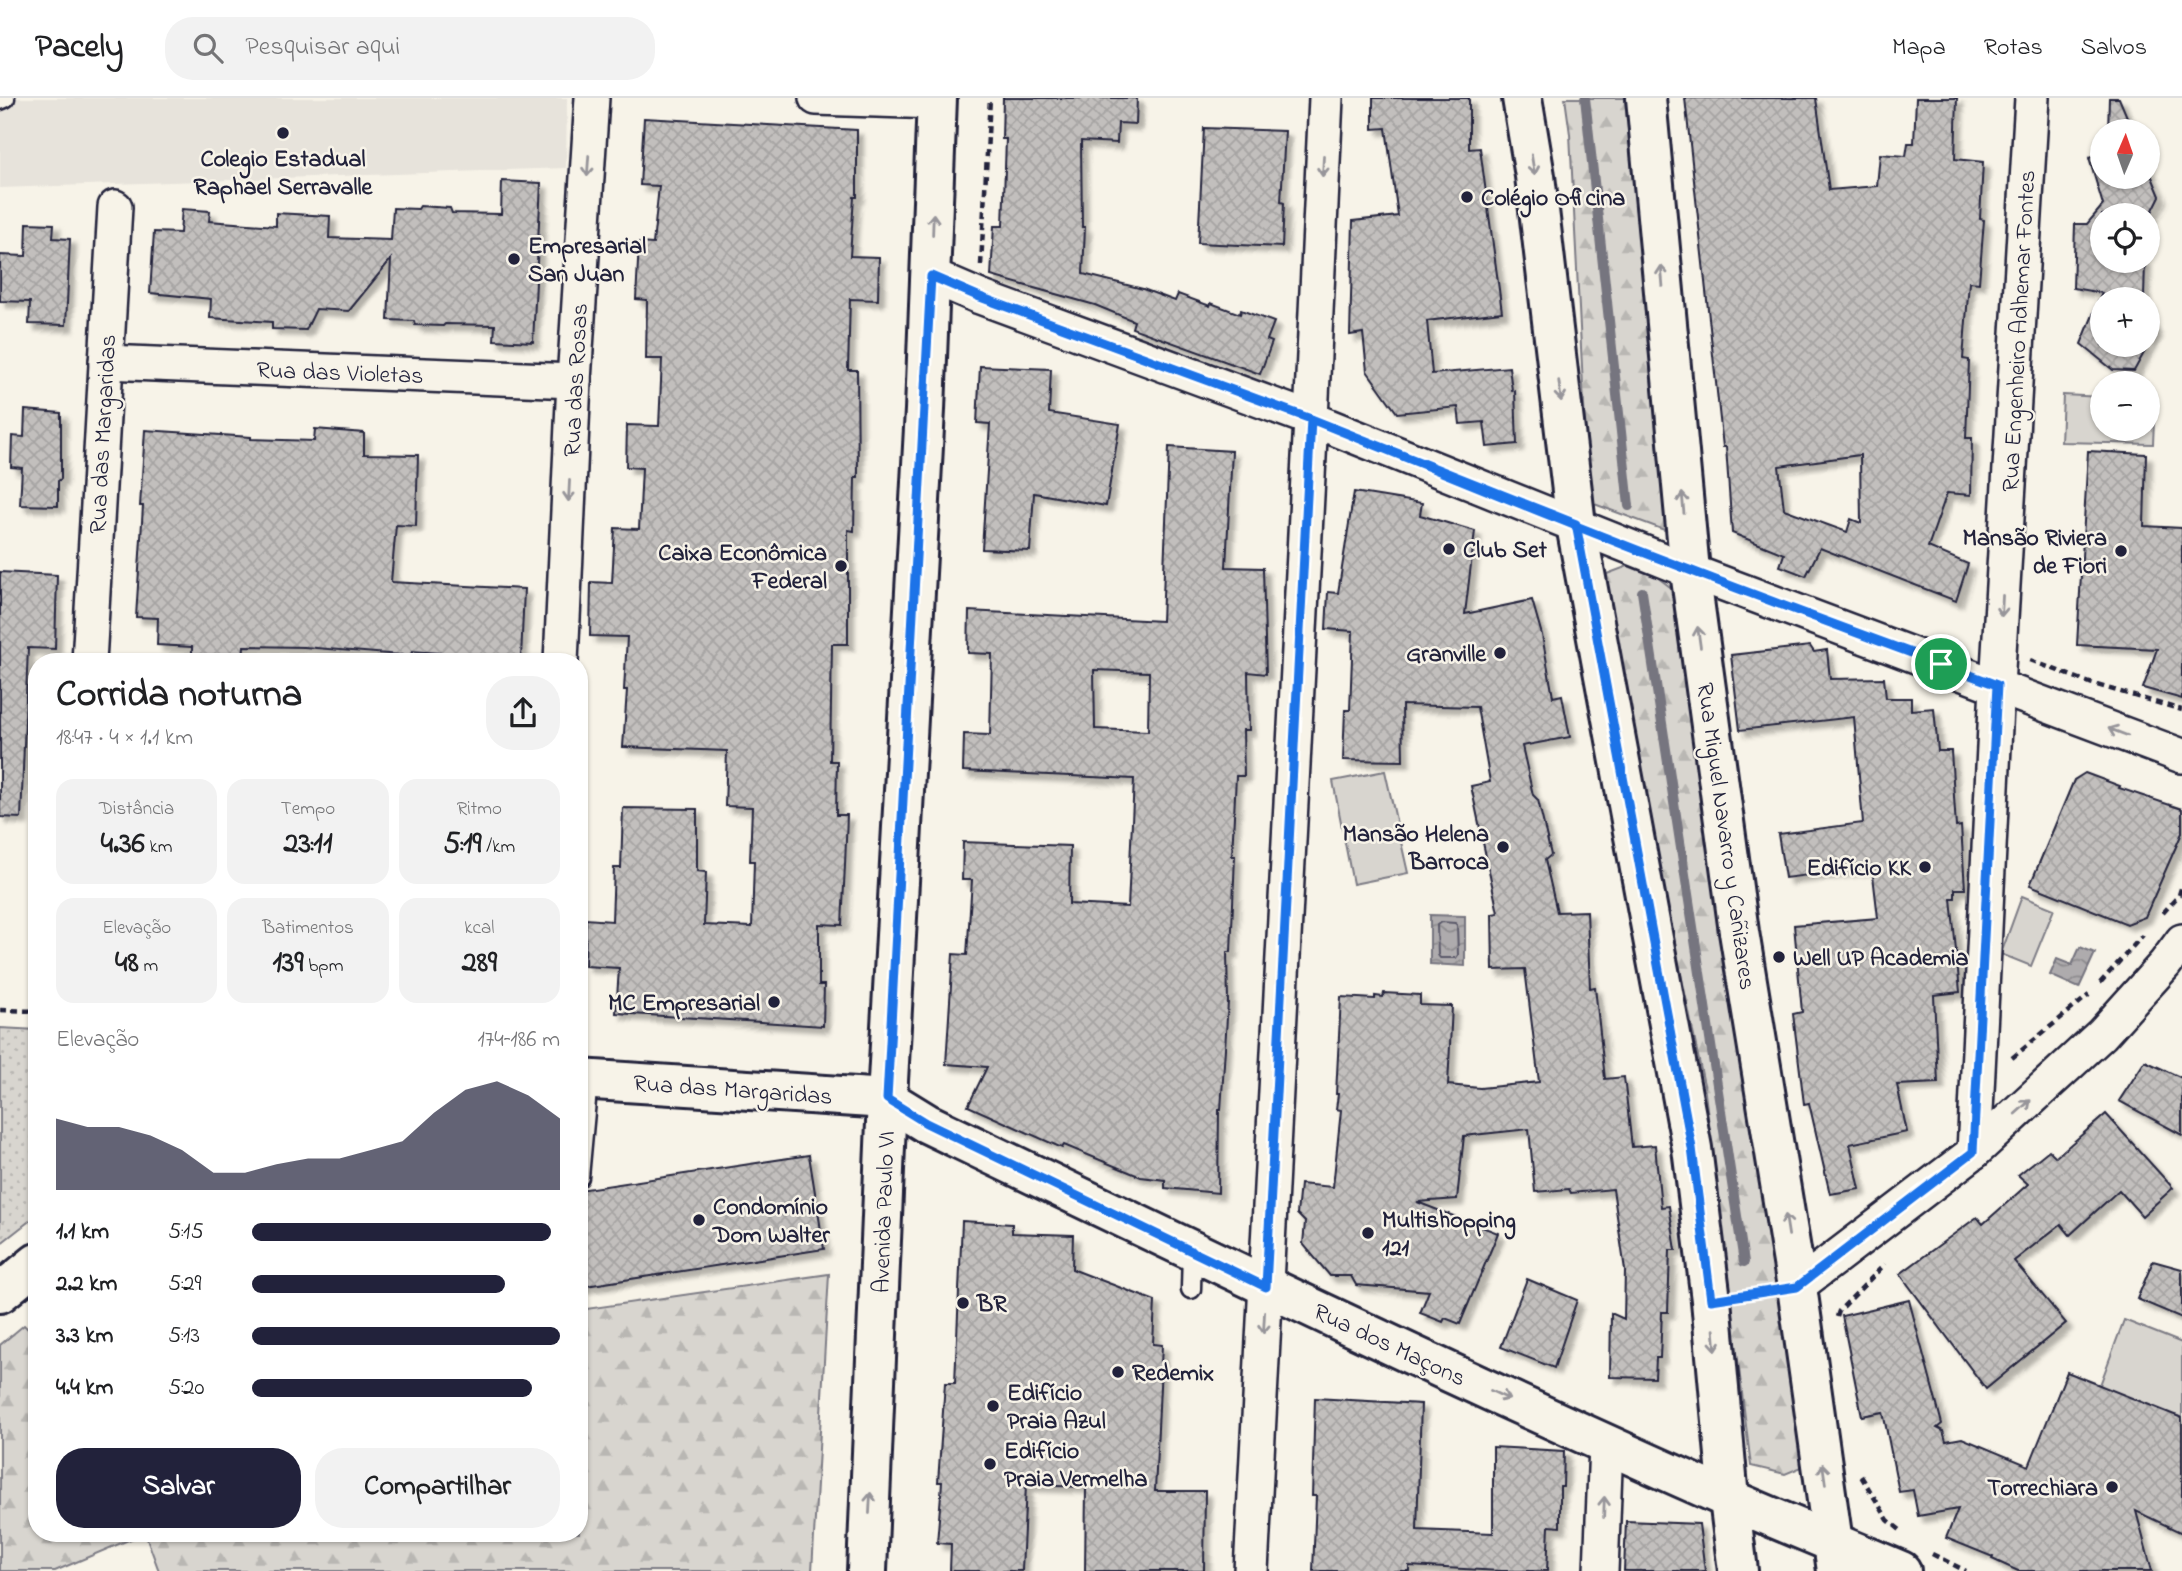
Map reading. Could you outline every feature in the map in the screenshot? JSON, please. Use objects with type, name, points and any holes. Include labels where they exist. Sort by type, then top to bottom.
[{"type":"street","name":"Rua das Rosas","points":[[561,653],[574,381],[592,98]]},
{"type":"street","points":[[816,98],[937,100]]},
{"type":"street","points":[[1251,1571],[1250,1479],[1266,1287],[1326,98]]},
{"type":"street","points":[[1522,98],[1535,176],[1576,524],[1692,1148],[1711,1300],[1738,1571]]},
{"type":"street","name":"Rua Miguel Navarro y Cañizares","points":[[1646,98],[1690,571],[1739,932],[1797,1287],[1835,1556]]},
{"type":"street","name":"Rua Engenheiro Adhemar Fontes","points":[[1973,1152],[1997,685],[2032,98]]},
{"type":"street","name":"Avenida Paulo VI","points":[[867,1571],[887,1099],[931,276],[937,100]]},
{"type":"street","name":"Rua das Margaridas","points":[[90,653],[115,207]]},
{"type":"street","points":[[931,276],[980,297],[1311,419],[1690,571],[2182,756]]},
{"type":"street","name":"Rua das Violetas","points":[[106,362],[574,381]]},
{"type":"street","points":[[1797,1287],[1973,1152],[2102,1034],[2165,964],[2182,941]]},
{"type":"street","name":"Rua das Margaridas","points":[[588,1079],[887,1099]]},
{"type":"street","name":"Rua dos Maçons","points":[[887,1099],[926,1123],[1266,1287],[1729,1499],[1835,1556],[1911,1552]]},
{"type":"street","points":[[0,1293],[28,1270]]},
{"type":"street","points":[[1601,1571],[1606,1444]]},
{"type":"lane","points":[[0,100],[5,98]]},
{"type":"lane","points":[[1191,1289],[1192,1251]]},
{"type":"path","points":[[980,278],[990,98]]},
{"type":"path","points":[[2024,657],[2091,683],[2182,710]]},
{"type":"path","points":[[2160,916],[2179,895],[2182,885]]},
{"type":"path","points":[[2007,1062],[2086,999],[2151,926]]},
{"type":"path","points":[[0,1010],[28,1012]]},
{"type":"path","points":[[1835,1321],[1839,1311],[1886,1263]]},
{"type":"path","points":[[1711,1300],[1797,1287]]},
{"type":"path","points":[[1858,1472],[1911,1552],[1966,1571]]},
{"type":"shaded area","name":"Colegio Estadual Raphael Serravalle","points":[[0,98],[567,98],[566,168],[0,188]]},
{"type":"green space","points":[[1565,98],[1625,98],[1667,531],[1589,502],[1570,134]]},
{"type":"green space","points":[[2063,395],[2090,396],[2090,441],[2153,441],[2153,444],[2061,442]]},
{"type":"green space","points":[[1628,566],[1657,577],[1678,593],[1814,1462],[1785,1474],[1751,1466],[1704,1085],[1599,577]]},
{"type":"green space","points":[[1385,771],[1408,873],[1353,884],[1333,781]]},
{"type":"green space","points":[[2022,896],[2054,909],[2031,966],[2001,954]]},
{"type":"green space","points":[[0,1028],[28,1030],[28,1222],[0,1244]]},
{"type":"green space","points":[[829,1274],[812,1571],[159,1571],[148,1542],[588,1542],[588,1309]]},
{"type":"green space","points":[[2124,1320],[2182,1343],[2182,1418],[2175,1415],[2050,1415],[2067,1372],[2100,1385]]},
{"type":"green space","points":[[24,1325],[28,1329],[28,1542],[124,1542],[55,1571],[0,1571],[0,1345]]},
{"type":"water","points":[[1430,915],[1465,916],[1465,966],[1430,964]]},
{"type":"water","points":[[2080,947],[2095,953],[2079,988],[2050,975],[2057,959],[2072,965]]},
{"type":"building","points":[[1003,98],[1137,98],[1136,124],[1118,123],[1117,143],[1081,141],[1082,227],[1085,227],[1083,274],[1143,289],[1175,301],[1178,294],[1210,306],[1211,303],[1240,314],[1241,310],[1274,322],[1267,340],[1272,342],[1260,374],[1132,328],[1134,321],[1095,305],[991,276],[994,226],[1003,226],[1006,139],[1002,139]]},
{"type":"building","points":[[1373,98],[1469,98],[1469,149],[1480,148],[1502,312],[1427,321],[1432,374],[1509,367],[1512,390],[1515,391],[1517,444],[1487,447],[1484,422],[1460,424],[1458,407],[1397,413],[1367,371],[1363,333],[1350,335],[1353,221],[1398,216],[1386,128],[1373,129]]},
{"type":"building","points":[[1685,98],[1816,98],[1829,190],[1877,186],[1880,154],[1906,156],[1908,143],[1914,143],[1916,98],[1957,98],[1955,159],[1983,162],[1980,219],[1984,220],[1979,283],[1969,282],[1963,359],[1969,360],[1966,438],[1972,438],[1971,495],[1947,493],[1928,547],[1968,564],[1956,601],[1820,548],[1806,576],[1780,566],[1784,554],[1732,533],[1726,447],[1723,447]],"holes":[[[1860,455],[1861,523],[1851,519],[1847,532],[1784,509],[1779,466]]]},
{"type":"building","points":[[2109,98],[2119,98],[2128,119],[2108,119]]},
{"type":"building","points":[[644,118],[857,130],[857,197],[854,197],[850,256],[879,257],[878,300],[850,299],[848,370],[857,370],[858,477],[855,477],[854,531],[848,530],[848,644],[832,644],[830,761],[837,761],[836,815],[847,815],[842,925],[819,924],[819,985],[824,985],[823,1026],[616,1013],[619,968],[588,966],[588,919],[612,921],[614,868],[621,868],[623,808],[697,809],[697,871],[706,872],[704,925],[752,927],[752,807],[725,806],[727,751],[623,747],[627,637],[590,636],[591,582],[612,583],[615,528],[639,529],[642,468],[626,467],[627,425],[659,426],[662,359],[646,359],[647,300],[636,299],[639,243],[653,244],[659,186],[640,185]]},
{"type":"building","points":[[1204,128],[1285,131],[1281,202],[1284,203],[1282,247],[1198,243]]},
{"type":"building","points":[[502,181],[541,183],[533,342],[494,340],[495,325],[415,325],[414,321],[388,320],[391,259],[349,311],[316,309],[306,330],[272,329],[272,322],[210,318],[211,299],[150,293],[154,232],[180,233],[182,209],[210,211],[209,221],[276,226],[276,213],[330,216],[329,238],[391,240],[393,208],[418,209],[420,206],[450,208],[452,213],[501,214]]},
{"type":"building","points":[[2098,189],[2157,189],[2160,196],[2156,203],[2102,203]]},
{"type":"building","points":[[2090,220],[2090,273],[2145,273],[2144,287],[2090,287],[2090,291],[2073,288],[2075,224],[2087,224]]},
{"type":"building","points":[[27,223],[54,224],[53,238],[70,239],[66,325],[29,324],[30,302],[0,301],[0,255],[26,256]]},
{"type":"building","points":[[2090,322],[2090,351],[2081,344]]},
{"type":"building","points":[[2097,357],[2142,357],[2134,371],[2113,370]]},
{"type":"building","points":[[980,366],[1051,369],[1049,413],[1120,424],[1106,506],[1034,493],[1030,551],[982,549],[990,424],[977,423]]},
{"type":"building","points":[[25,410],[61,413],[61,479],[58,481],[58,506],[20,505],[22,468],[11,467],[12,436],[24,437]]},
{"type":"building","points":[[315,429],[364,433],[364,454],[418,455],[416,526],[396,525],[391,582],[524,589],[521,653],[375,653],[304,647],[244,646],[244,653],[192,653],[192,647],[157,645],[158,618],[136,617],[145,430],[314,441]]},
{"type":"building","points":[[1169,447],[1232,451],[1226,567],[1263,568],[1266,674],[1248,672],[1249,730],[1243,730],[1244,776],[1236,776],[1231,952],[1227,952],[1228,1002],[1219,1110],[1218,1193],[1165,1188],[1165,1180],[1141,1177],[1064,1145],[1062,1148],[968,1106],[987,1067],[946,1064],[953,954],[967,955],[972,880],[962,880],[963,842],[1070,846],[1069,904],[1128,907],[1134,779],[963,771],[964,734],[990,735],[992,654],[968,653],[969,611],[1162,621]],"holes":[[[1094,670],[1149,672],[1148,731],[1095,729]]]},
{"type":"building","name":"Mansão Riviera de Fiori","points":[[2088,451],[2146,454],[2144,526],[2182,528],[2182,699],[2143,688],[2157,649],[2077,645]]},
{"type":"building","points":[[1354,492],[1422,503],[1420,515],[1475,531],[1465,614],[1532,600],[1542,635],[1553,697],[1562,695],[1570,737],[1522,746],[1551,855],[1545,860],[1557,912],[1587,911],[1590,988],[1595,987],[1605,1079],[1624,1077],[1632,1147],[1655,1145],[1661,1207],[1669,1206],[1676,1250],[1670,1250],[1668,1312],[1662,1312],[1660,1358],[1656,1358],[1655,1378],[1610,1377],[1611,1313],[1624,1319],[1625,1270],[1613,1189],[1571,1193],[1569,1189],[1535,1192],[1529,1129],[1464,1136],[1457,1199],[1417,1202],[1498,1233],[1460,1324],[1445,1318],[1443,1322],[1420,1313],[1429,1291],[1356,1285],[1351,1276],[1330,1276],[1303,1244],[1305,1222],[1297,1214],[1300,1184],[1333,1187],[1341,1110],[1336,1109],[1336,1094],[1341,997],[1375,999],[1375,996],[1383,997],[1384,993],[1420,995],[1420,1005],[1452,1006],[1448,1085],[1480,1088],[1539,1082],[1525,969],[1493,970],[1492,914],[1498,913],[1471,786],[1490,782],[1477,707],[1402,705],[1403,761],[1343,760],[1345,710],[1350,710],[1353,631],[1326,629],[1328,592],[1338,593]]},
{"type":"building","points":[[0,572],[57,575],[55,649],[28,648],[21,818],[0,817]]},
{"type":"building","points":[[1810,646],[1814,652],[1827,650],[1830,679],[1884,678],[1886,698],[1911,698],[1911,710],[1934,708],[1938,751],[1951,751],[1956,827],[1961,826],[1965,889],[1955,889],[1955,898],[1951,898],[1960,992],[1934,995],[1938,1083],[1897,1085],[1907,1132],[1850,1144],[1860,1189],[1830,1194],[1809,1103],[1804,1104],[1793,1014],[1802,1012],[1794,925],[1878,918],[1872,867],[1785,878],[1778,834],[1863,823],[1854,717],[1740,730],[1731,655]]},
{"type":"building","points":[[2085,773],[2120,786],[2119,788],[2182,809],[2182,833],[2145,917],[2127,924],[2030,885],[2074,780]]},
{"type":"building","points":[[2145,1061],[2182,1078],[2182,1135],[2119,1101]]},
{"type":"building","points":[[2106,1114],[2173,1188],[2142,1216],[2119,1190],[2070,1235],[2061,1224],[2014,1261],[2066,1323],[1986,1389],[1900,1274],[1977,1217],[1983,1224],[2028,1184],[2018,1175],[2049,1150],[2056,1157]]},
{"type":"building","name":"Condomínio Dom Walter","points":[[809,1155],[824,1249],[588,1286],[588,1189]]},
{"type":"building","points":[[962,1221],[1012,1224],[1012,1233],[1073,1235],[1072,1269],[1155,1301],[1153,1344],[1162,1345],[1155,1491],[1205,1491],[1204,1571],[1085,1571],[1086,1487],[1026,1485],[1022,1571],[950,1571],[951,1544],[937,1543],[942,1482],[938,1482],[945,1383],[955,1383]]},
{"type":"building","points":[[2153,1261],[2182,1269],[2182,1318],[2137,1299]]},
{"type":"building","points":[[1527,1279],[1577,1300],[1554,1368],[1501,1347]]},
{"type":"building","points":[[1909,1300],[1942,1424],[1937,1428],[1943,1431],[1946,1441],[1962,1438],[2029,1466],[2067,1372],[2182,1418],[2182,1533],[2136,1511],[2152,1571],[2018,1571],[1992,1559],[1993,1557],[1946,1538],[1958,1509],[1918,1516],[1913,1490],[1899,1492],[1883,1412],[1862,1416],[1842,1316]]},
{"type":"building","points":[[1315,1398],[1421,1404],[1417,1530],[1493,1533],[1493,1447],[1564,1451],[1563,1486],[1560,1486],[1560,1527],[1549,1526],[1547,1571],[1409,1566],[1409,1571],[1313,1571],[1316,1496],[1312,1496]]},
{"type":"building","points":[[1626,1521],[1699,1524],[1705,1571],[1624,1571]]},
{"type":"waterway","points":[[1585,98],[1629,506]]},
{"type":"waterway","points":[[1642,592],[1744,1262]]},
{"type":"place","name":"Colegio Estadual Raphael Serravalle","points":[[283,133]]},
{"type":"place","name":"Colégio Oficina","points":[[1467,197]]},
{"type":"place","name":"Empresarial San Juan","points":[[514,259]]},
{"type":"place","name":"Club Set","points":[[1449,549]]},
{"type":"place","name":"Mansão Riviera de Fiori","points":[[2121,551]]},
{"type":"place","name":"Caixa Econômica Federal","points":[[841,566]]},
{"type":"place","name":"Granville","points":[[1500,653]]},
{"type":"place","name":"Mansão Helena Barroca","points":[[1503,847]]},
{"type":"place","name":"Edifício KK","points":[[1925,867]]},
{"type":"place","name":"Well UP Academia","points":[[1779,957]]},
{"type":"place","name":"MC Empresarial","points":[[774,1002]]},
{"type":"place","name":"Condomínio Dom Walter","points":[[699,1220]]},
{"type":"place","name":"Multishopping 121","points":[[1368,1233]]},
{"type":"place","name":"BR","points":[[963,1303]]},
{"type":"place","name":"Redemix","points":[[1118,1372]]},
{"type":"place","name":"Edifício Praia Azul","points":[[993,1406]]},
{"type":"place","name":"Edifício Praia Vermelha","points":[[990,1464]]},
{"type":"place","name":"Torrechiara","points":[[2112,1487]]},
{"type":"route","points":[[1941,664],[1690,571],[1576,524],[1488,489],[1311,419],[1266,1287],[926,1123],[887,1099],[931,276],[980,297],[1311,419],[1576,524],[1692,1148],[1711,1300],[1797,1287],[1973,1152],[1997,685],[1941,664]]}]
